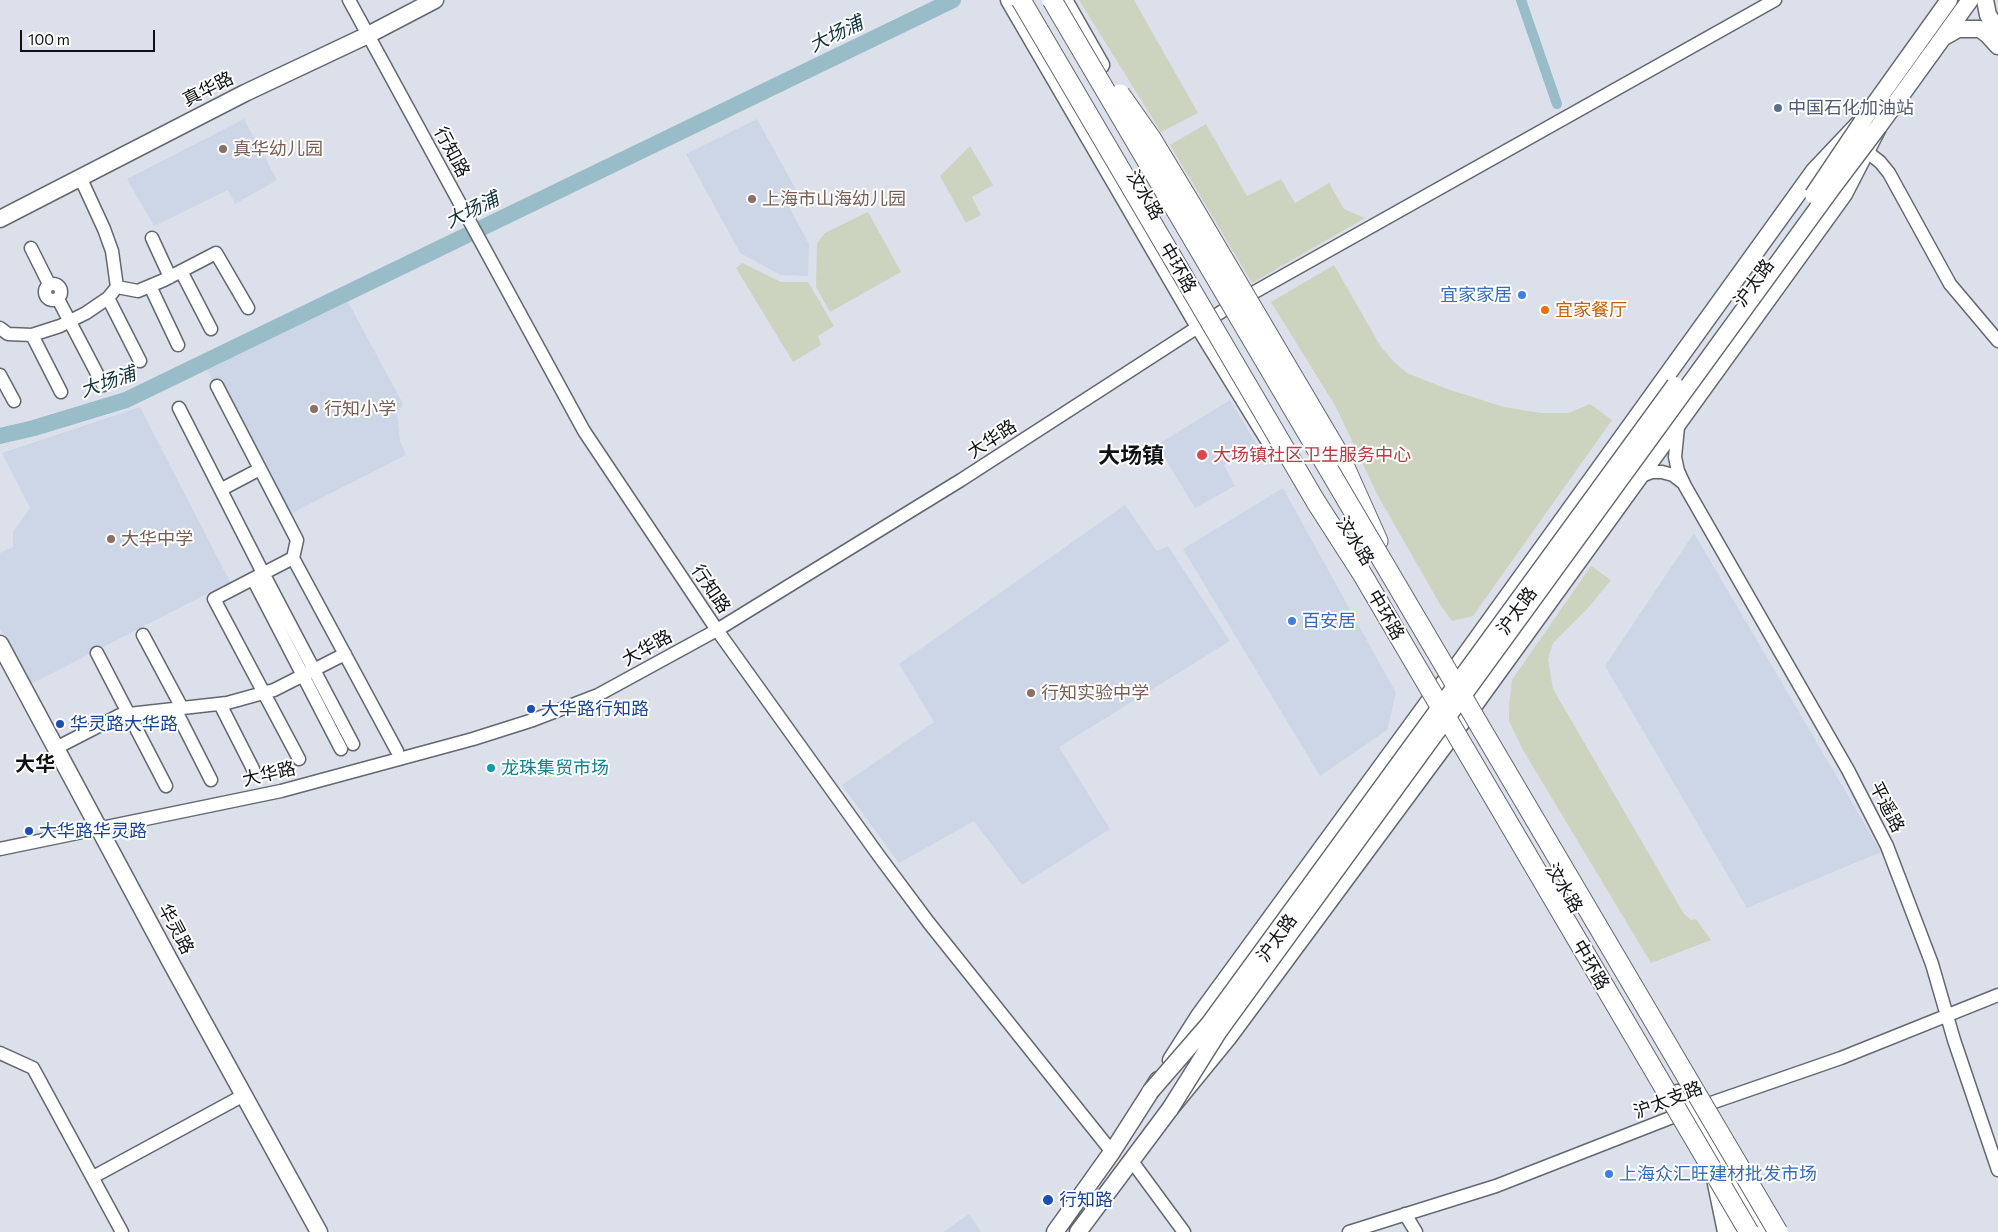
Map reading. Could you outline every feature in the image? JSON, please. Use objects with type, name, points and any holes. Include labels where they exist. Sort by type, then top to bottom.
[{"type":"highway","name":"中环路","points":[[1021,0],[1316,502],[1366,581],[1750,1232]]},
{"type":"highway","name":"中环路","points":[[1053,0],[1776,1232]]},
{"type":"highway","points":[[1053,0],[1156,146],[1340,456],[1386,558]]},
{"type":"highway","points":[[1726,1202],[1737,1232]]},
{"type":"main road","name":"真华路","points":[[0,219],[245,93],[368,35],[436,0]]},
{"type":"main road","name":"汶水路","points":[[1008,0],[1198,325],[1430,700],[1462,720],[1763,1232]]},
{"type":"main road","name":"汶水路","points":[[1064,0],[1235,303],[1453,672],[1462,720],[1533,875],[1572,940],[1776,1232]]},
{"type":"main road","name":"沪太路","points":[[1150,1092],[1215,1016],[1824,180],[1866,116],[1950,0]]},
{"type":"main road","name":"沪太路","points":[[1170,1109],[1219,1031],[1970,0]]},
{"type":"main road","points":[[1985,0],[1988,16],[1998,30]]},
{"type":"main road","points":[[1944,37],[1958,29],[1980,29],[1998,46]]},
{"type":"main road","name":"沪太路","points":[[1055,1232],[1112,1152],[1199,1016],[1430,700],[1453,672],[1814,171],[1866,116]]},
{"type":"main road","name":"沪太路","points":[[1078,1232],[1170,1109],[1228,1038],[1679,422],[1844,194],[1879,126]]},
{"type":"main road","name":"华灵路","points":[[0,644],[319,1232]]},
{"type":"main road","name":"汶水路","points":[[1462,720],[1602,964],[1692,1110],[1783,1232]]},
{"type":"main road","points":[[1524,831],[1533,875]]},
{"type":"main road","points":[[1572,940],[1602,964]]},
{"type":"main road","name":"汶水路","points":[[1692,1110],[1713,1179],[1744,1232]]},
{"type":"street","name":"行知路","points":[[349,0],[584,431],[717,630],[929,923],[1112,1152]]},
{"type":"street","name":"大华路","points":[[0,849],[281,790],[464,742],[533,720],[598,695],[717,630],[961,480],[1198,325],[1235,303],[1775,0]]},
{"type":"street","points":[[1866,151],[1880,162],[1889,173],[1950,284],[1998,341]]},
{"type":"street","points":[[1,329],[8,334],[32,335],[70,322],[108,298],[117,287],[112,251],[104,228],[81,179]]},
{"type":"street","points":[[152,238],[211,329]]},
{"type":"street","points":[[31,248],[49,284],[45,289],[46,295],[50,299],[58,299],[104,385]]},
{"type":"street","points":[[117,287],[138,291],[216,253],[248,308]]},
{"type":"street","points":[[150,286],[178,345]]},
{"type":"street","points":[[108,298],[140,361]]},
{"type":"street","points":[[32,335],[61,392]]},
{"type":"street","points":[[0,375],[14,401]]},
{"type":"street","points":[[216,386],[297,540],[293,558],[397,751]]},
{"type":"street","points":[[179,408],[222,489],[258,576],[347,747]]},
{"type":"street","name":"平遥路","points":[[1679,422],[1674,445],[1675,456],[1685,486]]},
{"type":"street","points":[[222,489],[260,469]]},
{"type":"street","name":"平遥路","points":[[1639,477],[1652,472],[1666,472],[1678,478],[1685,486],[1874,818],[1894,862],[1924,942],[1954,1040],[1998,1170]]},
{"type":"street","points":[[293,558],[214,599],[262,693],[299,759]]},
{"type":"street","points":[[144,635],[211,780]]},
{"type":"street","points":[[97,653],[166,786]]},
{"type":"street","points":[[56,748],[120,715],[220,704],[274,690],[345,654]]},
{"type":"street","points":[[220,704],[253,769]]},
{"type":"street","name":"沪太支路","points":[[1349,1232],[1496,1186],[1692,1110],[1841,1058],[1998,995]]},
{"type":"street","points":[[0,1053],[33,1068],[94,1177],[122,1232]]},
{"type":"street","points":[[94,1177],[244,1095]]},
{"type":"street","points":[[1131,1160],[1184,1232]]},
{"type":"street","points":[[1713,1179],[1724,1232]]},
{"type":"street","points":[[1405,1214],[1416,1232]]},
{"type":"shaded area","name":"真华幼儿园","points":[[244,119],[277,180],[235,204],[228,190],[154,226],[127,179]]},
{"type":"shaded area","name":"上海市山海幼儿园","points":[[757,119],[799,195],[787,203],[809,244],[808,276],[781,275],[740,253],[686,154]]},
{"type":"shaded area","name":"行知小学","points":[[348,302],[403,404],[397,414],[400,441],[406,455],[286,516],[207,370]]},
{"type":"shaded area","name":"大场镇社区卫生服务中心","points":[[1230,400],[1257,445],[1224,465],[1235,486],[1195,508],[1157,445]]},
{"type":"shaded area","name":"大华中学","points":[[140,407],[230,582],[29,685],[0,628],[0,553],[13,547],[13,532],[30,508],[2,453]]},
{"type":"shaded area","name":"百安居","points":[[1283,488],[1396,693],[1387,730],[1320,776],[1183,549]]},
{"type":"shaded area","name":"行知实验中学","points":[[1125,505],[1157,551],[1168,546],[1230,641],[1059,747],[1110,829],[1022,885],[974,821],[899,863],[842,785],[934,722],[899,664]]},
{"type":"shaded area","points":[[1694,533],[1881,852],[1747,908],[1605,666]]},
{"type":"shaded area","points":[[969,1214],[981,1232],[943,1232]]},
{"type":"green space","points":[[1079,0],[1134,0],[1198,113],[1161,132]]},
{"type":"green space","points":[[1206,124],[1247,196],[1281,179],[1295,203],[1329,183],[1344,209],[1365,218],[1252,283],[1170,145]]},
{"type":"green space","points":[[970,146],[993,185],[972,197],[981,215],[966,223],[940,176]]},
{"type":"green space","points":[[868,212],[901,272],[830,312],[816,287],[817,243],[825,233]]},
{"type":"green space","points":[[742,263],[781,282],[808,282],[834,326],[818,336],[821,345],[793,362],[736,268]]},
{"type":"green space","points":[[1334,265],[1381,347],[1407,373],[1447,389],[1504,407],[1541,413],[1569,413],[1590,404],[1612,420],[1473,616],[1452,621],[1441,606],[1378,496],[1336,407],[1271,302]]},
{"type":"green space","points":[[1591,566],[1611,580],[1588,608],[1553,643],[1548,659],[1553,689],[1684,914],[1691,920],[1696,919],[1711,940],[1651,963],[1523,750],[1509,721],[1512,680]]},
{"type":"waterway","name":"大场浦","points":[[0,436],[34,428],[126,400],[953,0]]},
{"type":"waterway","points":[[1521,0],[1557,104]]},
{"type":"place","name":"中国石化加油站","points":[[1778,108]]},
{"type":"place","name":"真华幼儿园","points":[[223,149]]},
{"type":"place","name":"上海市山海幼儿园","points":[[752,199]]},
{"type":"place","name":"宜家家居","points":[[1522,295]]},
{"type":"place","name":"宜家餐厅","points":[[1545,310]]},
{"type":"place","name":"行知小学","points":[[314,409]]},
{"type":"place","name":"大场镇社区卫生服务中心","points":[[1202,455]]},
{"type":"place","name":"大华中学","points":[[111,539]]},
{"type":"place","name":"百安居","points":[[1292,621]]},
{"type":"place","name":"行知实验中学","points":[[1031,693]]},
{"type":"place","name":"大华路行知路","points":[[531,709]]},
{"type":"place","name":"华灵路大华路","points":[[60,724]]},
{"type":"place","name":"龙珠集贸市场","points":[[491,768]]},
{"type":"place","name":"大华路华灵路","points":[[29,831]]},
{"type":"place","name":"上海众汇旺建材批发市场","points":[[1609,1174]]},
{"type":"place","name":"行知路","points":[[1048,1200]]},
{"type":"district","name":"大场镇","points":[[1131,456]]},
{"type":"district","name":"大华","points":[[35,764]]}]
